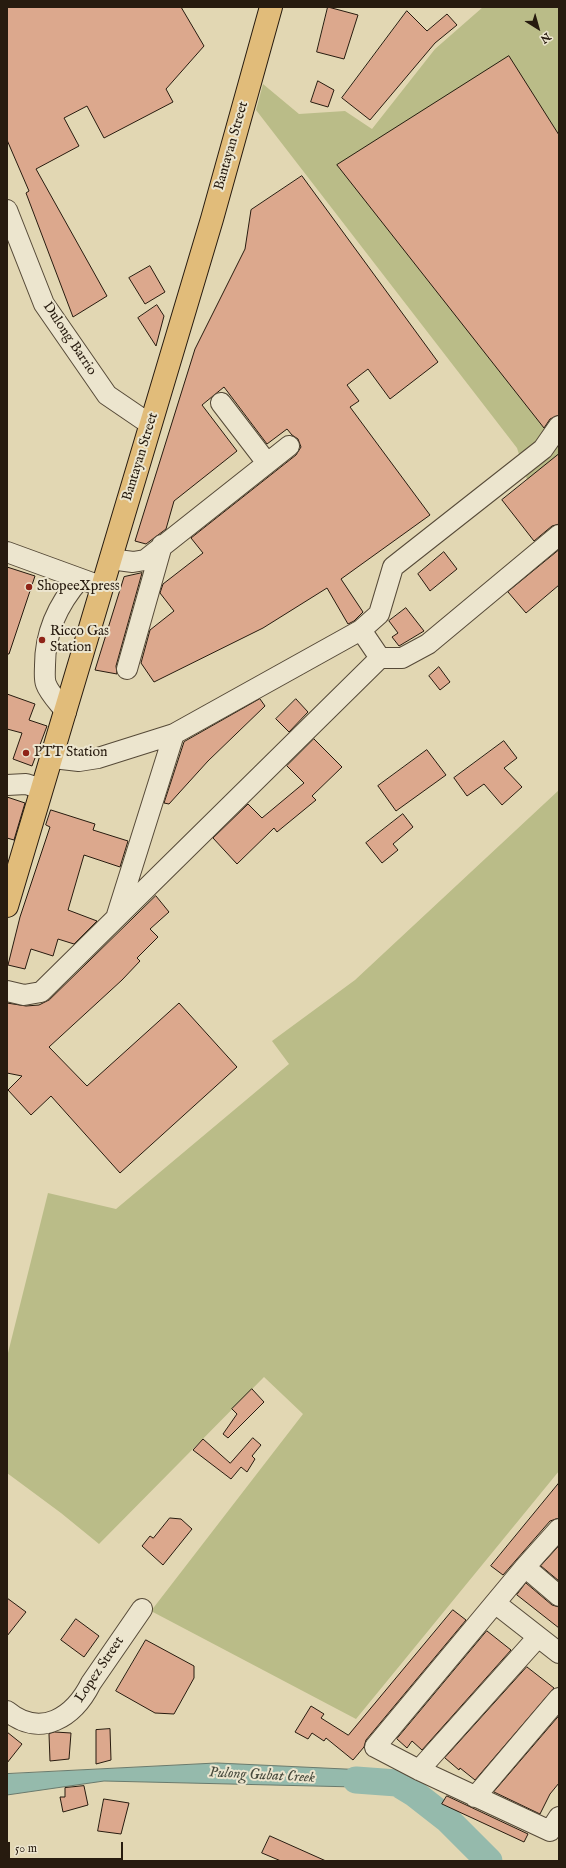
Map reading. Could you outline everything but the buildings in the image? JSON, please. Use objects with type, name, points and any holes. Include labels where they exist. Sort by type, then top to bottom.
[{"type":"main road","name":"Bantayan Street","points":[[7,906],[42,789],[53,758],[110,559],[212,219],[271,7]]},
{"type":"street","name":"Dulong Barrio","points":[[7,210],[44,304],[107,395],[151,425]]},
{"type":"street","points":[[221,403],[267,463]]},
{"type":"street","points":[[53,758],[79,760],[98,758],[174,734],[361,630],[379,614],[393,567],[543,449],[559,426]]},
{"type":"street","points":[[110,559],[133,562],[145,560],[162,545],[289,446]]},
{"type":"street","points":[[7,991],[24,995],[41,992],[380,658],[402,658],[428,644],[559,535]]},
{"type":"street","points":[[126,669],[162,545]]},
{"type":"street","points":[[7,552],[102,587]]},
{"type":"street","points":[[66,712],[46,684],[45,656],[48,635],[56,615],[62,602],[80,579]]},
{"type":"street","points":[[361,630],[380,658]]},
{"type":"street","points":[[116,919],[174,734]]},
{"type":"street","points":[[7,785],[26,784],[42,789]]},
{"type":"street","points":[[559,1530],[525,1567],[375,1747],[475,1797],[550,1831],[559,1817]]},
{"type":"street","points":[[525,1567],[559,1596]]},
{"type":"street","points":[[495,1603],[559,1653]]},
{"type":"street","name":"Lopez Street","points":[[7,1711],[17,1719],[32,1724],[48,1723],[75,1708],[85,1695],[91,1682],[142,1609]]},
{"type":"street","points":[[419,1770],[538,1637]]},
{"type":"street","points":[[475,1797],[559,1698]]},
{"type":"green space","points":[[483,7],[559,7],[559,579],[517,448],[256,110],[263,84],[299,114],[345,111],[372,129],[435,49]]},
{"type":"green space","points":[[559,790],[559,1471],[356,1719],[151,1611],[303,1414],[264,1377],[99,1544],[61,1513],[7,1473],[7,1357],[48,1193],[116,1209],[289,1064],[272,1041],[355,980]]},
{"type":"water","points":[[217,1763],[366,1770],[438,1804],[456,1815],[498,1861],[481,1861],[398,1788],[104,1781],[7,1795],[7,1774]]},
{"type":"waterway","name":"Pulong Gubat Creek","points":[[356,1780],[397,1783],[415,1794],[447,1819],[489,1861]]},
{"type":"place","name":"ShopeeXpress","points":[[29,587]]},
{"type":"place","name":"Ricco Gas Station","points":[[42,640]]},
{"type":"place","name":"PTT Station","points":[[26,753]]}]
